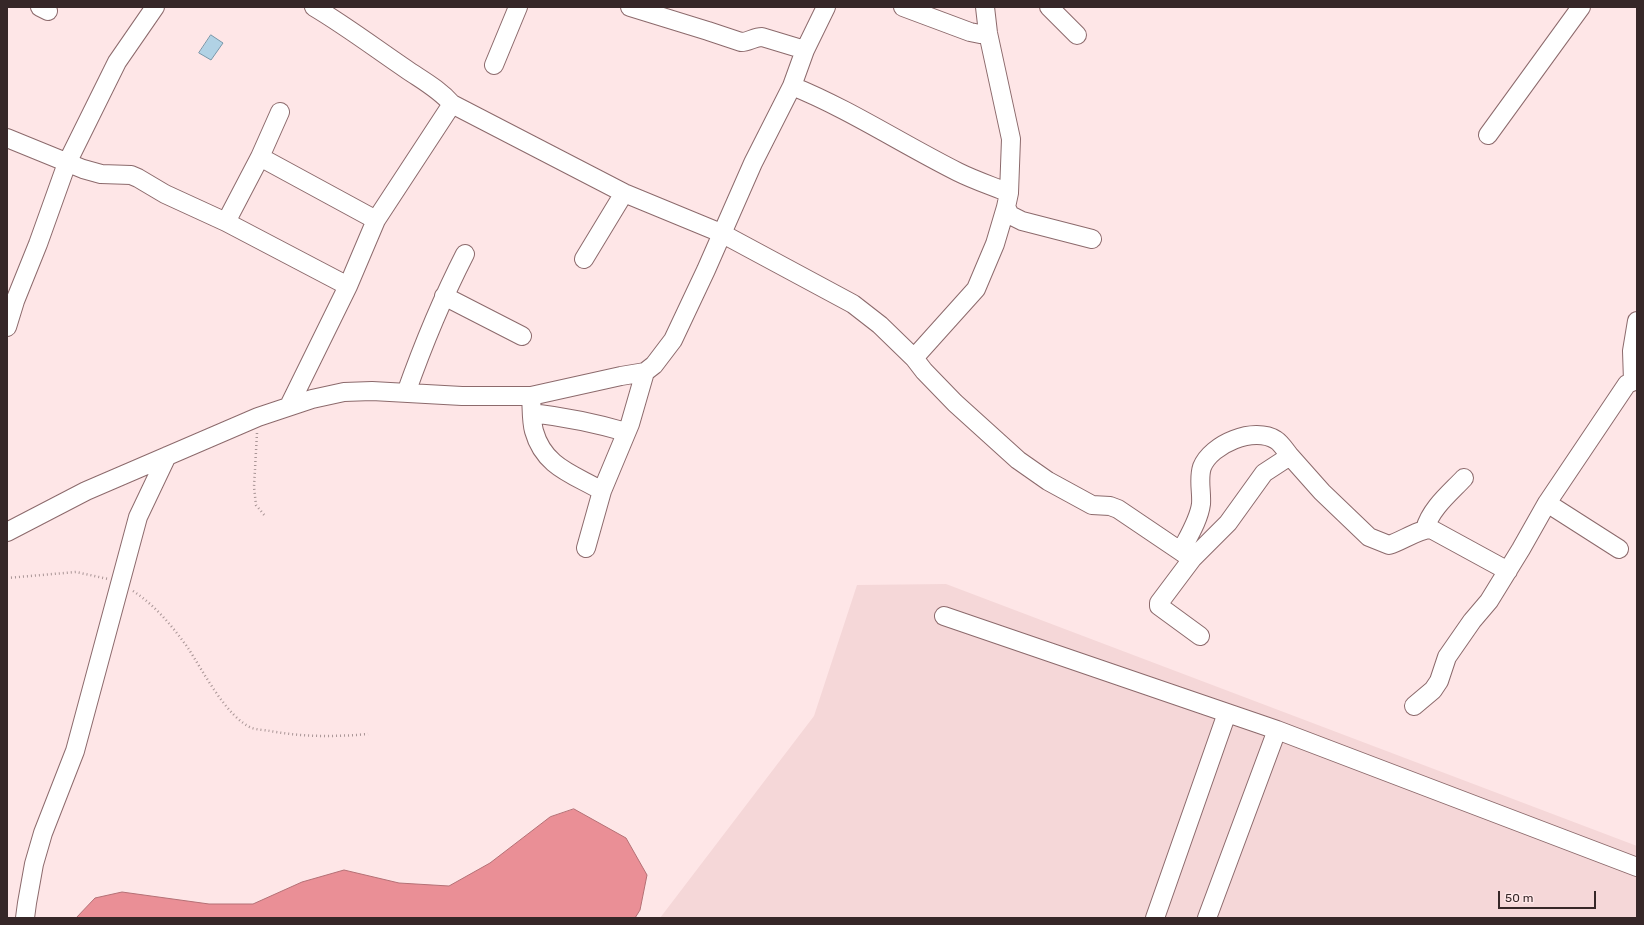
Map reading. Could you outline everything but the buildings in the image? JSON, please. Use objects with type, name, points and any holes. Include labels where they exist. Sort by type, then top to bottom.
[{"type":"street","points":[[7,327],[66,163],[117,62],[155,7]]},
{"type":"street","points":[[314,7],[352,30],[406,69],[443,93],[452,104],[624,193],[721,233],[853,304],[880,325],[914,358],[924,371],[955,403],[1018,460],[1048,481],[1092,505],[1110,506],[1118,509],[1187,555]]},
{"type":"street","points":[[494,65],[518,7]]},
{"type":"street","points":[[630,7],[741,42],[746,42],[756,37],[762,37],[805,50]]},
{"type":"street","points":[[532,405],[621,376],[645,372],[654,365],[673,340],[753,163],[792,86],[805,50],[826,7]]},
{"type":"street","points":[[903,7],[970,32],[988,34]]},
{"type":"street","points":[[985,7],[988,34],[1011,139],[1008,200],[1010,215],[1022,221],[1092,239]]},
{"type":"street","points":[[1050,7],[1077,35]]},
{"type":"street","points":[[1488,135],[1581,7]]},
{"type":"street","points":[[792,86],[882,130],[1008,200]]},
{"type":"street","points":[[289,406],[348,286],[376,220],[452,104]]},
{"type":"street","points":[[226,222],[260,156],[280,112]]},
{"type":"street","points":[[7,138],[66,163],[101,174],[131,175],[165,194],[226,222],[348,286]]},
{"type":"street","points":[[260,156],[376,220]]},
{"type":"street","points":[[584,259],[624,193]]},
{"type":"street","points":[[914,358],[976,289],[996,244],[1008,200]]},
{"type":"street","points":[[406,392],[444,296],[465,254]]},
{"type":"street","points":[[444,296],[522,336]]},
{"type":"street","points":[[1414,706],[1433,690],[1439,681],[1447,657],[1472,621],[1489,601],[1547,503],[1624,388],[1627,384],[1635,381],[1632,352],[1637,321]]},
{"type":"street","points":[[586,548],[602,490],[626,432],[645,372]]},
{"type":"street","points":[[7,532],[86,491],[258,417],[312,399],[344,392],[406,392],[462,396],[532,405],[563,416],[593,422],[626,432]]},
{"type":"street","points":[[532,405],[534,430],[540,446],[546,456],[562,469],[602,490]]},
{"type":"street","points":[[1200,636],[1159,606],[1159,604],[1187,555],[1201,503],[1200,475],[1203,466],[1217,448],[1230,441],[1250,436],[1260,436],[1276,440],[1322,492],[1369,537],[1389,545],[1425,529],[1431,529],[1508,571]]},
{"type":"street","points":[[26,918],[27,903],[42,833],[75,751],[138,517],[167,456]]},
{"type":"street","points":[[1187,555],[1228,523],[1264,473],[1290,456]]},
{"type":"street","points":[[1425,529],[1427,520],[1433,512],[1464,478]]},
{"type":"street","points":[[1547,503],[1619,549]]},
{"type":"street","points":[[944,616],[1277,730],[1637,866]]},
{"type":"street","points":[[1155,918],[1227,713]]},
{"type":"street","points":[[1207,918],[1277,730]]},
{"type":"path","points":[[258,417],[254,487],[256,505],[265,516]]},
{"type":"path","points":[[7,578],[76,572],[120,582],[142,596],[175,631],[205,677],[232,714],[252,728],[296,735],[339,737],[368,734]]},
{"type":"shaded area","points":[[946,584],[1637,846],[1637,918],[660,918],[814,716],[857,585]]},
{"type":"shaded area","points":[[574,809],[626,838],[647,875],[640,910],[635,918],[76,918],[95,898],[122,892],[209,904],[253,904],[302,882],[344,870],[399,883],[449,886],[490,863],[550,817]]}]
